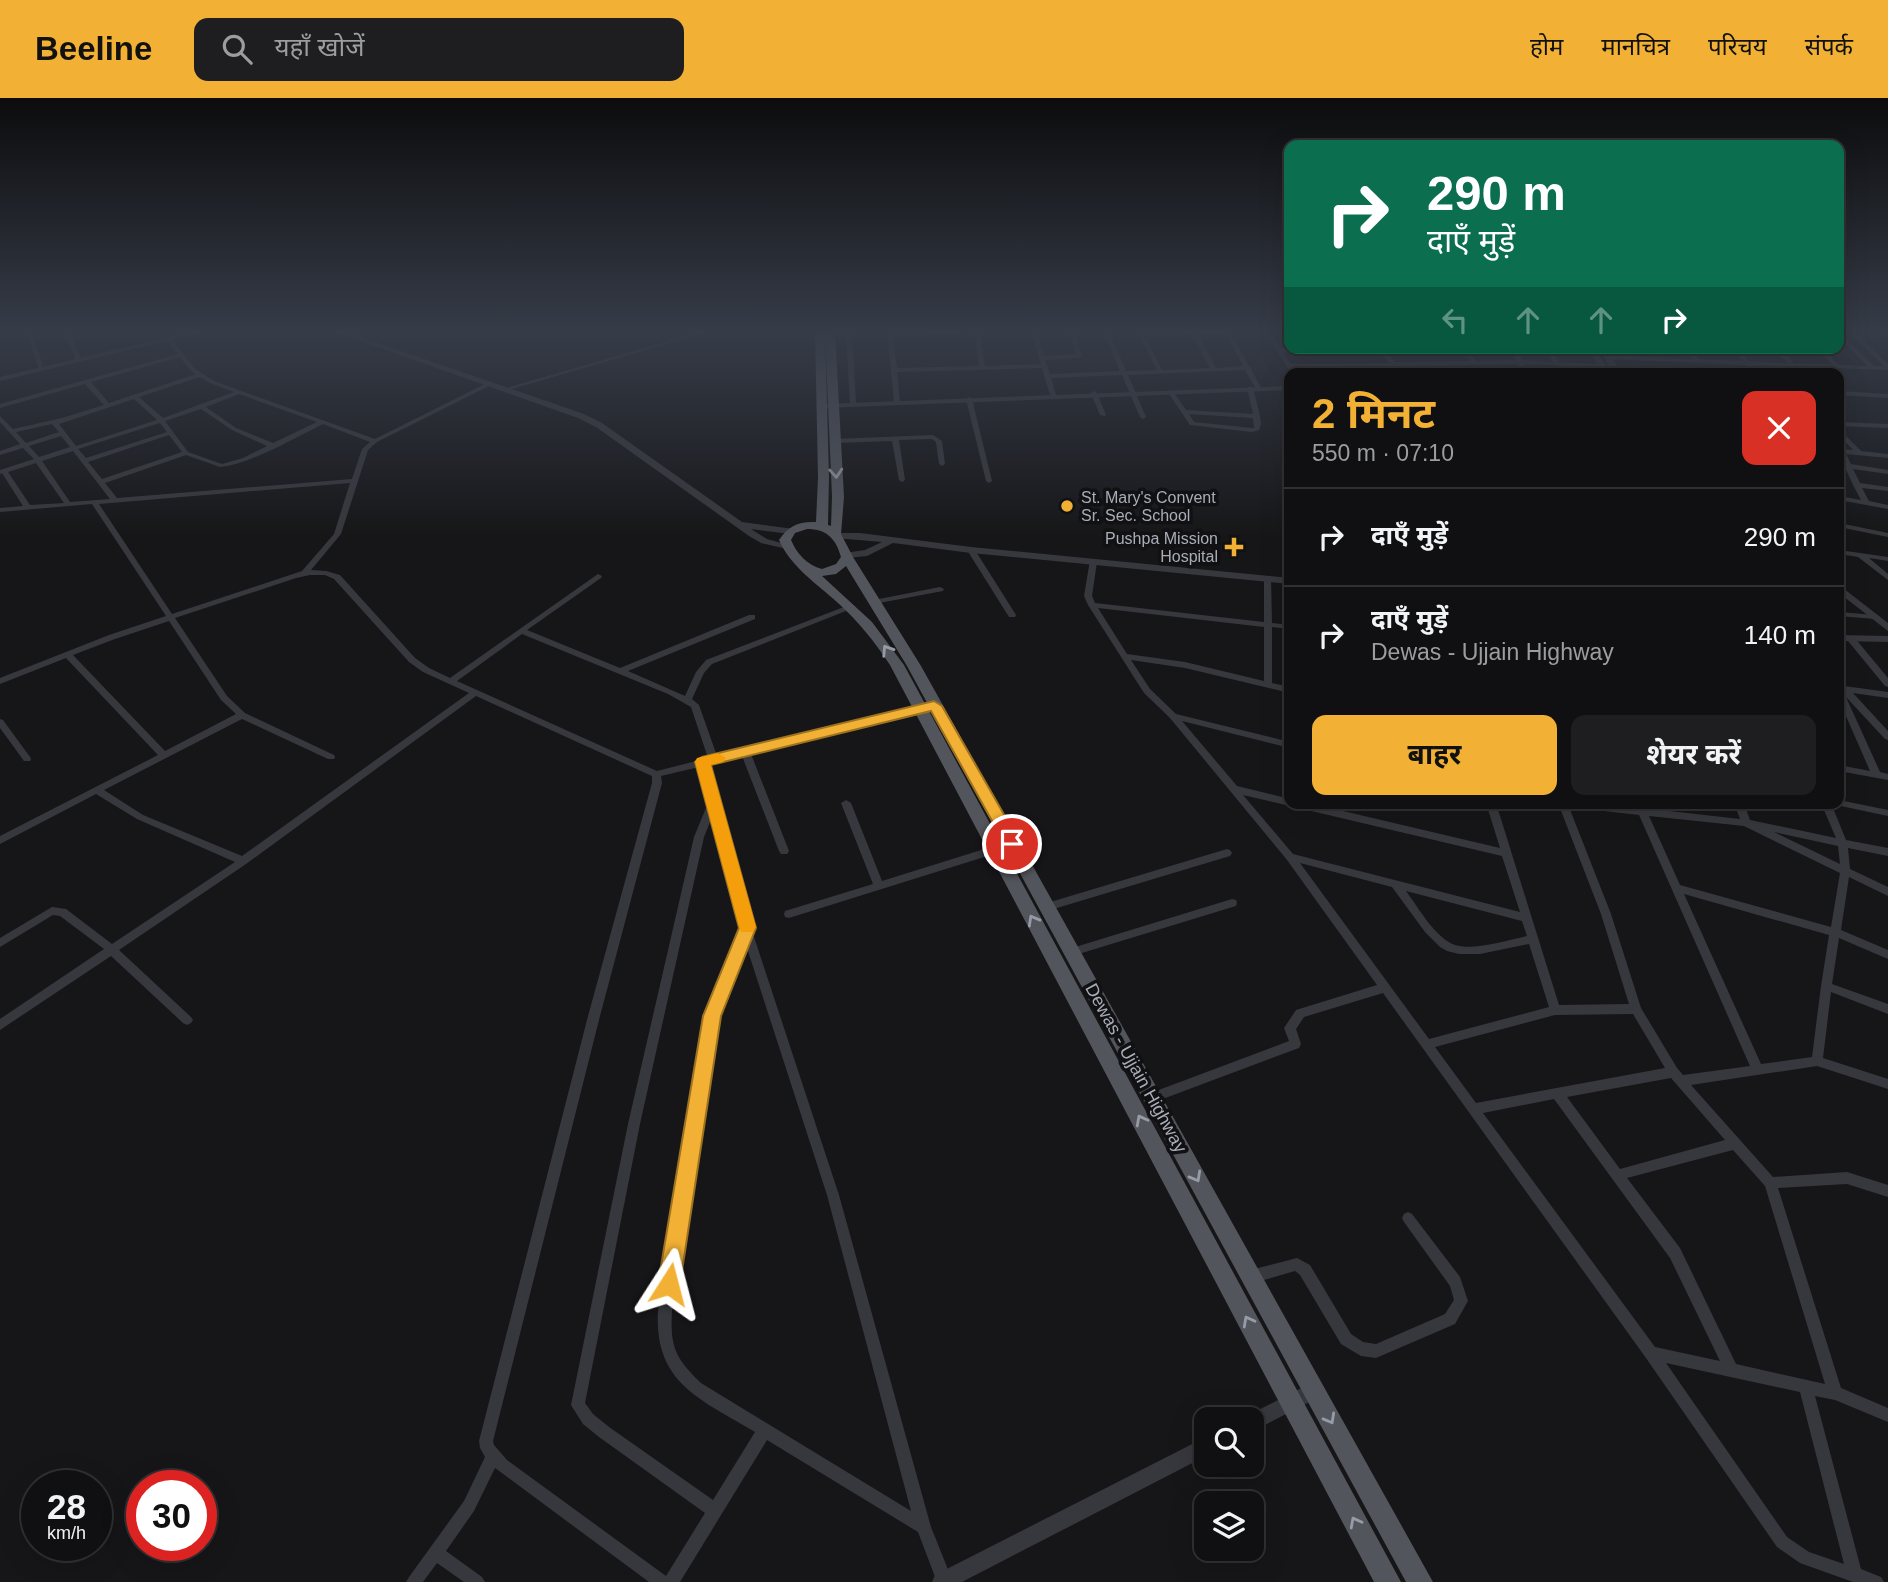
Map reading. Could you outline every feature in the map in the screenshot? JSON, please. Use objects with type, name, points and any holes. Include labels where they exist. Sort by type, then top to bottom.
[{"type":"main road","points":[[820,400],[825,483],[822,526]]},
{"type":"main road","name":"Dewas - Ujjain Highway","points":[[833,400],[838,497],[837,535],[900,643],[927,708],[994,850],[1388,1582]]},
{"type":"main road","points":[[787,546],[785,540],[791,531],[806,526],[822,526],[837,535]]},
{"type":"main road","name":"Dewas - Ujjain Highway","points":[[787,546],[799,564],[852,607],[887,649],[927,708],[1047,907],[1420,1582]]},
{"type":"main road","points":[[806,569],[830,571],[843,564],[847,556]]},
{"type":"street","points":[[0,406],[21,400]]},
{"type":"street","points":[[104,400],[108,405]]},
{"type":"street","points":[[11,431],[61,420],[122,400]]},
{"type":"street","points":[[139,400],[161,421],[186,453],[222,466],[235,464],[321,423]]},
{"type":"street","points":[[28,508],[2,471],[219,400]]},
{"type":"street","points":[[257,400],[375,441]]},
{"type":"street","points":[[304,573],[337,534],[352,481],[365,449],[375,441],[456,400]]},
{"type":"street","points":[[540,400],[600,425],[764,541],[787,546]]},
{"type":"street","points":[[820,406],[940,400]]},
{"type":"street","points":[[970,400],[989,481]]},
{"type":"street","points":[[1097,400],[1103,415]]},
{"type":"street","points":[[1135,400],[1143,417]]},
{"type":"street","points":[[1176,400],[1192,424],[1247,430],[1258,427],[1255,400]]},
{"type":"street","points":[[202,407],[234,429],[273,446]]},
{"type":"street","points":[[1184,412],[1257,416]]},
{"type":"street","points":[[0,418],[38,460],[69,505]]},
{"type":"street","points":[[61,420],[55,423],[115,500]]},
{"type":"street","points":[[1844,424],[1888,426]]},
{"type":"street","points":[[0,453],[63,433]]},
{"type":"street","points":[[84,461],[170,433]]},
{"type":"street","points":[[1844,436],[1859,453]]},
{"type":"street","points":[[895,438],[902,480]]},
{"type":"street","points":[[834,441],[937,439],[942,464]]},
{"type":"street","points":[[1844,451],[1888,456]]},
{"type":"street","points":[[101,482],[186,453]]},
{"type":"street","points":[[1844,458],[1866,503]]},
{"type":"street","points":[[1849,466],[1888,472]]},
{"type":"street","points":[[0,510],[352,481]]},
{"type":"street","points":[[1856,485],[1888,489]]},
{"type":"street","points":[[1844,500],[1888,507]]},
{"type":"street","points":[[94,502],[223,698],[242,715],[331,757]]},
{"type":"street","points":[[740,525],[791,531]]},
{"type":"street","points":[[1844,526],[1888,535]]},
{"type":"street","points":[[837,535],[1284,580]]},
{"type":"street","points":[[847,556],[867,553],[892,540]]},
{"type":"street","points":[[971,550],[1012,615]]},
{"type":"street","points":[[1844,553],[1888,559]]},
{"type":"street","points":[[1859,555],[1888,578]]},
{"type":"street","points":[[1093,562],[1087,596],[1152,698],[1173,716],[1290,857],[1651,1353],[1782,1542],[1805,1558],[1876,1582]]},
{"type":"street","points":[[0,681],[170,617],[304,573],[328,573],[337,577],[412,660],[426,670],[656,774],[927,708]]},
{"type":"street","points":[[452,680],[598,576]]},
{"type":"street","points":[[1268,579],[1268,684]]},
{"type":"street","points":[[874,602],[940,589]]},
{"type":"street","points":[[1844,592],[1888,628]]},
{"type":"street","points":[[1092,606],[1284,626]]},
{"type":"street","points":[[687,700],[700,672],[709,662],[852,607]]},
{"type":"street","points":[[1844,614],[1875,617]]},
{"type":"street","points":[[621,671],[752,617]]},
{"type":"street","points":[[522,631],[687,700],[698,710],[713,803],[748,928],[833,1195],[923,1527],[944,1581],[1194,1452]]},
{"type":"street","points":[[1845,638],[1888,639]]},
{"type":"street","points":[[1845,638],[1888,684]]},
{"type":"street","points":[[67,654],[163,755]]},
{"type":"street","points":[[1125,656],[1185,666],[1284,688]]},
{"type":"street","points":[[1844,689],[1888,695]]},
{"type":"street","points":[[1844,692],[1888,737]]},
{"type":"street","points":[[0,1025],[243,861],[475,693]]},
{"type":"street","points":[[1844,696],[1877,775]]},
{"type":"street","points":[[0,840],[242,715]]},
{"type":"street","points":[[1173,716],[1284,744]]},
{"type":"street","points":[[0,722],[27,759]]},
{"type":"street","points":[[746,751],[784,851]]},
{"type":"street","points":[[1844,769],[1888,777]]},
{"type":"street","points":[[656,774],[657,783],[487,1431],[487,1448],[493,1457],[662,1582]]},
{"type":"street","points":[[1234,789],[1284,801]]},
{"type":"street","points":[[96,790],[140,817],[243,861]]},
{"type":"street","points":[[713,803],[699,837],[668,972],[634,1124],[578,1405],[587,1419],[715,1511]]},
{"type":"street","points":[[846,803],[879,887]]},
{"type":"street","points":[[1844,804],[1888,813]]},
{"type":"street","points":[[1318,809],[1506,853]]},
{"type":"street","points":[[1493,809],[1555,1010]]},
{"type":"street","points":[[1566,809],[1606,914],[1636,1009],[1677,1076],[1770,1183],[1835,1393]]},
{"type":"street","points":[[1617,809],[1746,823],[1888,852]]},
{"type":"street","points":[[1741,809],[1746,823],[1888,892]]},
{"type":"street","points":[[1817,1061],[1845,872],[1843,843],[1829,809]]},
{"type":"street","points":[[1643,812],[1757,1069]]},
{"type":"street","points":[[789,914],[994,850]]},
{"type":"street","points":[[1047,907],[1227,853]]},
{"type":"street","points":[[1290,857],[1527,918]]},
{"type":"street","points":[[1396,885],[1438,940],[1450,948],[1465,951],[1533,939]]},
{"type":"street","points":[[1677,888],[1835,932],[1888,955]]},
{"type":"street","points":[[1072,952],[1232,903]]},
{"type":"street","points":[[0,943],[52,911],[62,912],[112,950],[187,1020]]},
{"type":"street","points":[[748,928],[712,1016],[664,1311],[663,1335],[668,1354],[679,1372],[696,1388],[923,1527]]},
{"type":"street","points":[[1826,986],[1888,1009]]},
{"type":"street","points":[[1152,1098],[1295,1044],[1290,1028],[1300,1013],[1386,987]]},
{"type":"street","points":[[1428,1044],[1555,1010],[1636,1009]]},
{"type":"street","points":[[1475,1110],[1677,1076],[1817,1061],[1888,1084]]},
{"type":"street","points":[[1558,1095],[1675,1252],[1731,1370]]},
{"type":"street","points":[[1618,1175],[1736,1143]]},
{"type":"street","points":[[1770,1183],[1847,1178],[1888,1191]]},
{"type":"street","points":[[1250,1276],[1297,1264],[1305,1270],[1346,1339],[1361,1349],[1376,1351],[1450,1319],[1461,1301],[1455,1282],[1408,1218]]},
{"type":"street","points":[[1651,1353],[1835,1393],[1888,1415]]},
{"type":"street","points":[[1805,1386],[1854,1575]]},
{"type":"street","points":[[1264,1417],[1315,1390]]},
{"type":"street","points":[[671,1582],[764,1431]]},
{"type":"street","points":[[414,1582],[469,1506],[493,1457]]},
{"type":"street","points":[[436,1553],[477,1582]]},
{"type":"slow traffic","points":[[718,758],[702,762],[747,927]]},
{"type":"place","name":"St. Mary's Convent Sr. Sec. School","points":[[1067,506]]},
{"type":"place","name":"Pushpa Mission Hospital","points":[[1234,547]]},
{"type":"route","points":[[669,1284],[712,1016],[724,981],[748,928],[702,762],[934,706],[1012,844]]}]
